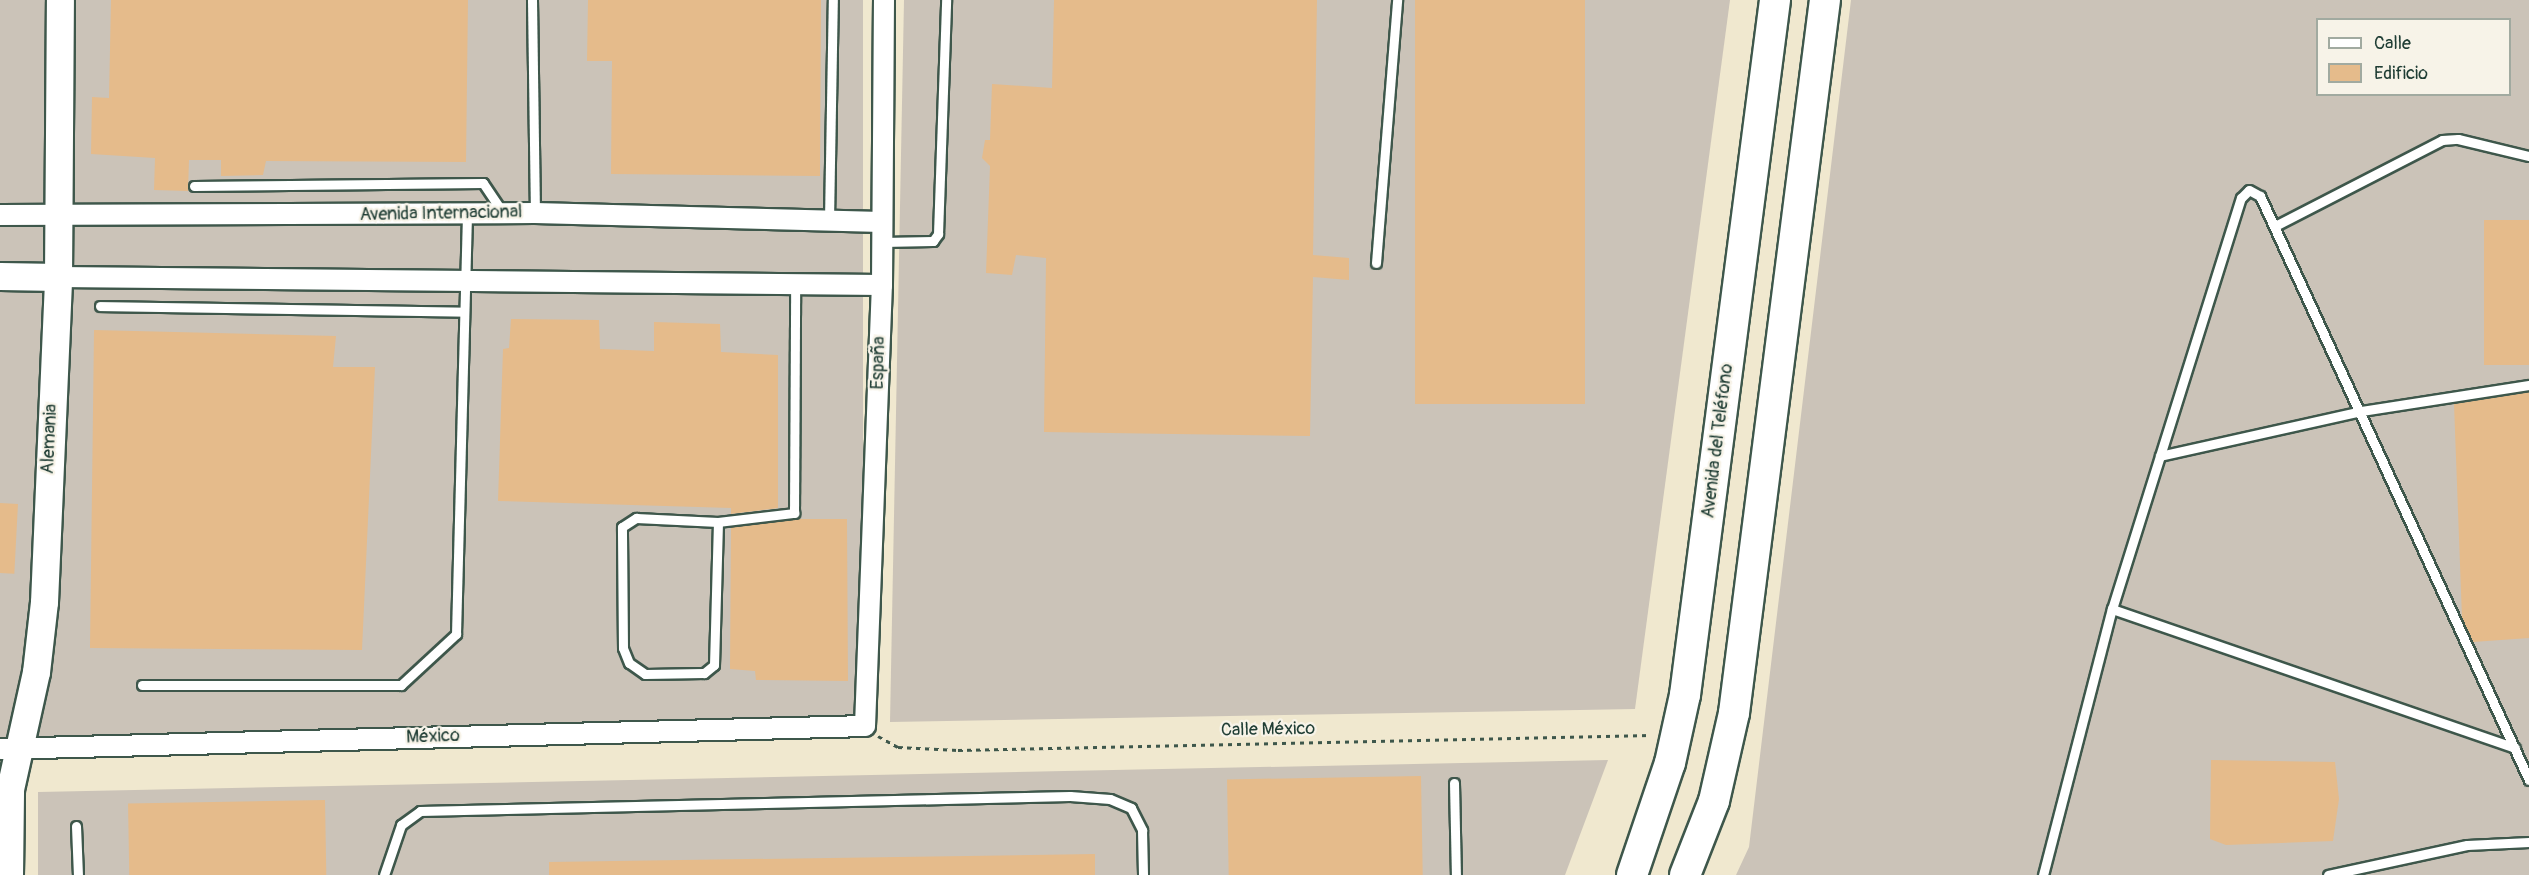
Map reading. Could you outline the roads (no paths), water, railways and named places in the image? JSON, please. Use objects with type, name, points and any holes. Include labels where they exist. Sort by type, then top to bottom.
[{"type":"main road","name":"Alemania","points":[[9,875],[9,749],[44,603],[58,277],[60,0]]},
{"type":"main road","name":"Avenida del Teléfono","points":[[1632,875],[1677,735],[1775,0]]},
{"type":"main road","points":[[1685,875],[1714,801],[1734,713],[1825,0]]},
{"type":"main road","points":[[0,276],[58,277]]},
{"type":"street","name":"España","points":[[865,726],[882,285],[884,0]]},
{"type":"street","name":"Avenida Internacional","points":[[0,215],[535,213],[882,222]]},
{"type":"street","points":[[58,277],[882,285]]},
{"type":"street","name":"México","points":[[9,749],[865,726]]},
{"type":"lane","points":[[532,0],[535,213]]},
{"type":"lane","points":[[829,220],[833,0]]},
{"type":"lane","points":[[882,242],[933,241],[938,234],[946,0]]},
{"type":"lane","points":[[1376,263],[1397,0]]},
{"type":"lane","points":[[2275,226],[2442,140],[2458,139],[2529,156]]},
{"type":"lane","points":[[194,186],[483,183],[504,214]]},
{"type":"lane","points":[[2043,875],[2112,609],[2242,195],[2257,192],[2361,411],[2529,780]]},
{"type":"lane","points":[[142,685],[401,685],[456,634],[467,215]]},
{"type":"lane","points":[[718,522],[714,666],[704,674],[645,674],[629,663],[623,648],[622,527],[636,518],[718,522],[794,513],[795,284]]},
{"type":"lane","points":[[100,306],[464,312]]},
{"type":"lane","points":[[2160,456],[2361,411],[2529,385]]},
{"type":"lane","points":[[2112,609],[2515,748]]},
{"type":"lane","points":[[1454,783],[1456,875]]},
{"type":"lane","points":[[384,875],[401,825],[420,811],[1070,796],[1121,802],[1138,816],[1142,830],[1143,875]]},
{"type":"lane","points":[[76,826],[78,875]]},
{"type":"lane","points":[[2328,875],[2467,845],[2529,842]]}]
